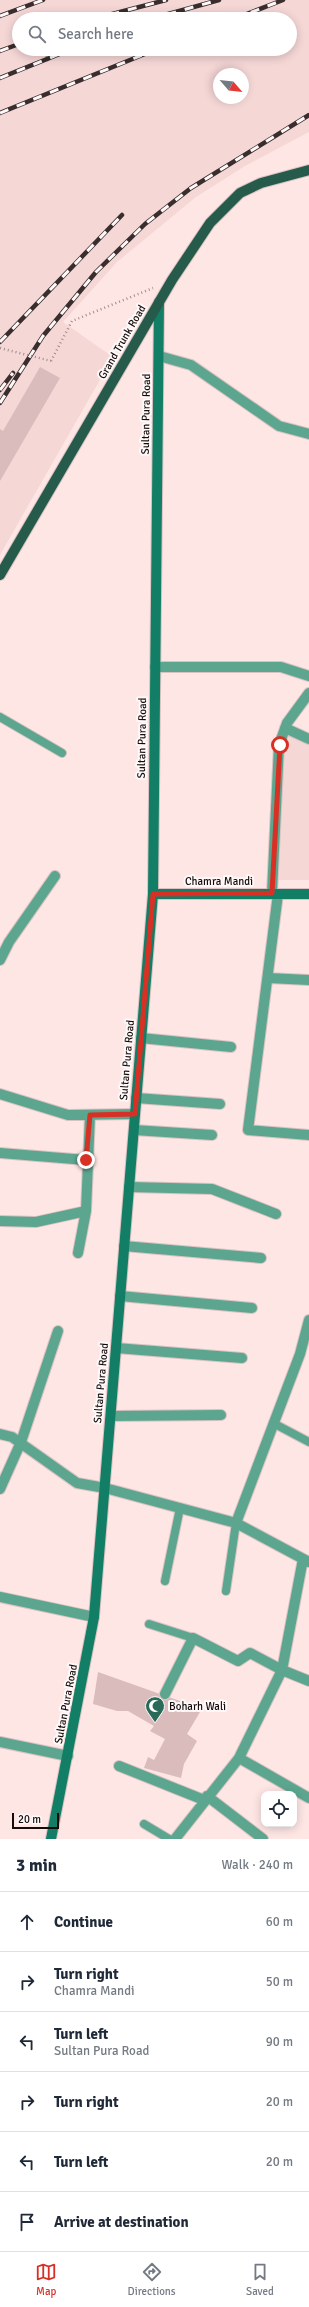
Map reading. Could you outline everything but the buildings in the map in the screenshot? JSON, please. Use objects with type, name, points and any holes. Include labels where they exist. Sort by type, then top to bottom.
[{"type":"main road","name":"Grand Trunk Road","points":[[0,575],[172,280],[210,223],[240,193],[261,183],[309,170]]},
{"type":"main road","name":"Sultan Pura Road","points":[[51,1839],[94,1617],[153,894],[159,302]]},
{"type":"main road","name":"Chamra Mandi","points":[[153,894],[309,894]]},
{"type":"street","points":[[158,356],[191,365],[279,426],[309,434]]},
{"type":"street","points":[[155,667],[281,667],[309,676]]},
{"type":"street","points":[[309,693],[287,723],[280,745],[275,894],[268,978],[248,1130],[309,1135]]},
{"type":"street","points":[[285,728],[309,739]]},
{"type":"street","points":[[0,960],[9,942],[55,876]]},
{"type":"street","points":[[0,937],[9,942]]},
{"type":"street","points":[[268,978],[309,980]]},
{"type":"street","points":[[141,1038],[231,1047]]},
{"type":"street","points":[[0,1094],[68,1116],[135,1114]]},
{"type":"street","points":[[136,1098],[220,1104]]},
{"type":"street","points":[[78,1253],[86,1211],[86,1160],[90,1115]]},
{"type":"street","points":[[134,1130],[212,1135]]},
{"type":"street","points":[[0,1153],[86,1160]]},
{"type":"street","points":[[129,1187],[212,1189],[276,1214]]},
{"type":"street","points":[[0,1221],[36,1222],[86,1211]]},
{"type":"street","points":[[124,1246],[261,1258]]},
{"type":"street","points":[[120,1296],[252,1308]]},
{"type":"street","points":[[236,1523],[300,1354],[309,1320]]},
{"type":"street","points":[[0,1489],[21,1442],[58,1331]]},
{"type":"street","points":[[116,1348],[242,1358]]},
{"type":"street","points":[[111,1416],[221,1415]]},
{"type":"street","points":[[0,1434],[12,1436],[77,1483],[105,1488],[236,1523],[307,1560],[282,1670],[239,1758],[174,1839]]},
{"type":"street","points":[[0,1597],[94,1617]]},
{"type":"street","points":[[165,1694],[193,1638],[238,1661],[250,1653],[282,1670],[309,1681]]},
{"type":"street","points":[[0,1742],[68,1756]]},
{"type":"street","points":[[239,1758],[309,1798]]},
{"type":"street","points":[[119,1766],[206,1798],[263,1839]]},
{"type":"lane","points":[[0,717],[62,753]]},
{"type":"lane","points":[[273,1423],[309,1442]]},
{"type":"lane","points":[[166,1581],[180,1508]]},
{"type":"lane","points":[[226,1591],[236,1523]]},
{"type":"lane","points":[[150,1624],[193,1638]]},
{"type":"lane","points":[[144,1824],[169,1839]]},
{"type":"path","points":[[46,56],[49,63]]},
{"type":"path","points":[[0,348],[51,361],[72,321],[172,280]]},
{"type":"shaded area","points":[[0,0],[309,0],[309,132],[245,166],[196,197],[117,262],[63,322],[113,357],[0,555]]},
{"type":"shaded area","points":[[285,728],[309,739],[309,880],[272,880]]},
{"type":"railway","points":[[0,16],[43,0]]},
{"type":"railway","points":[[120,12],[166,0]]},
{"type":"railway","points":[[175,12],[219,0]]},
{"type":"railway","points":[[252,12],[283,0]]},
{"type":"railway","points":[[0,51],[12,47]]},
{"type":"railway","points":[[0,78],[55,56]]},
{"type":"railway","points":[[0,113],[140,56]]},
{"type":"railway","points":[[0,403],[43,336],[96,272],[145,224],[191,188],[309,115]]},
{"type":"railway","points":[[0,342],[122,215]]},
{"type":"railway","points":[[0,390],[13,373]]},
{"type":"place","name":"Boharh Wali","points":[[155,1723]]},
{"type":"route","points":[[86,1160],[90,1115],[135,1114],[153,894],[272,893],[280,745]]}]
